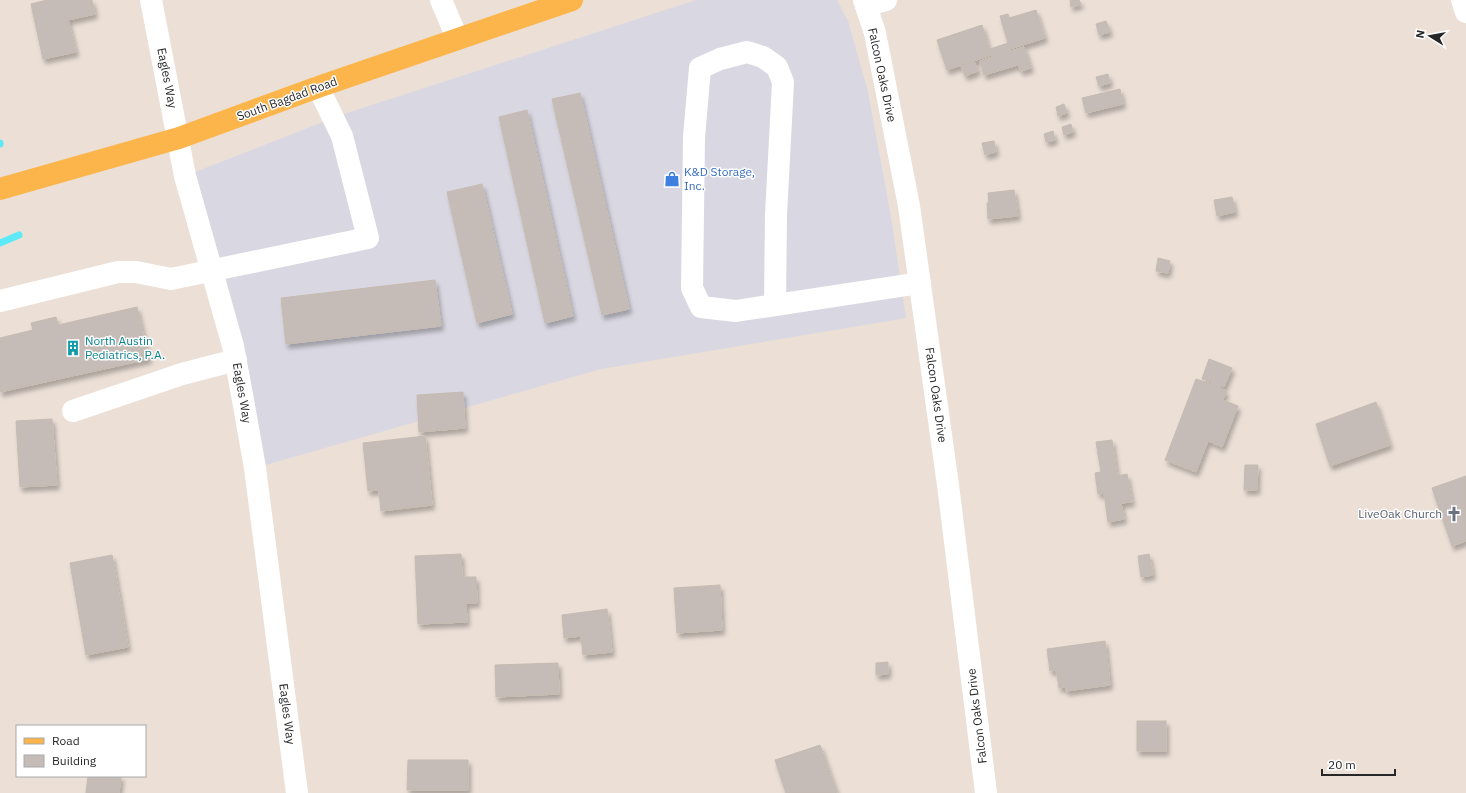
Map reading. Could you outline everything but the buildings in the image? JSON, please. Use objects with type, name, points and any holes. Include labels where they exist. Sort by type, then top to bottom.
[{"type":"main road","name":"South Bagdad Road","points":[[0,189],[179,138],[457,38],[572,0]]},
{"type":"street","name":"Eagles Way","points":[[151,0],[179,138],[185,176],[236,360],[256,468],[297,793]]},
{"type":"street","points":[[441,0],[457,38]]},
{"type":"street","points":[[1462,0],[1466,12]]},
{"type":"street","name":"Falcon Oaks Drive","points":[[872,2],[875,33],[909,206],[951,506],[986,793]]},
{"type":"street","points":[[775,305],[776,215],[783,82],[777,67],[763,57],[748,52],[720,59],[700,68],[694,137],[692,288],[701,307],[736,311],[920,283]]},
{"type":"street","points":[[0,301],[118,272],[136,272],[171,279],[212,269],[368,238],[342,136],[318,87]]},
{"type":"street","points":[[73,411],[182,374],[236,360]]},
{"type":"shaded area","points":[[696,0],[837,0],[848,21],[868,92],[892,223],[906,318],[601,369],[255,468],[185,176],[338,116]]},
{"type":"waterway","points":[[0,243],[19,235]]},
{"type":"place","name":"K&D Storage, Inc.","points":[[672,179]]},
{"type":"place","name":"North Austin Pediatrics, P.A.","points":[[73,348]]},
{"type":"place","name":"LiveOak Church","points":[[1454,514]]}]
